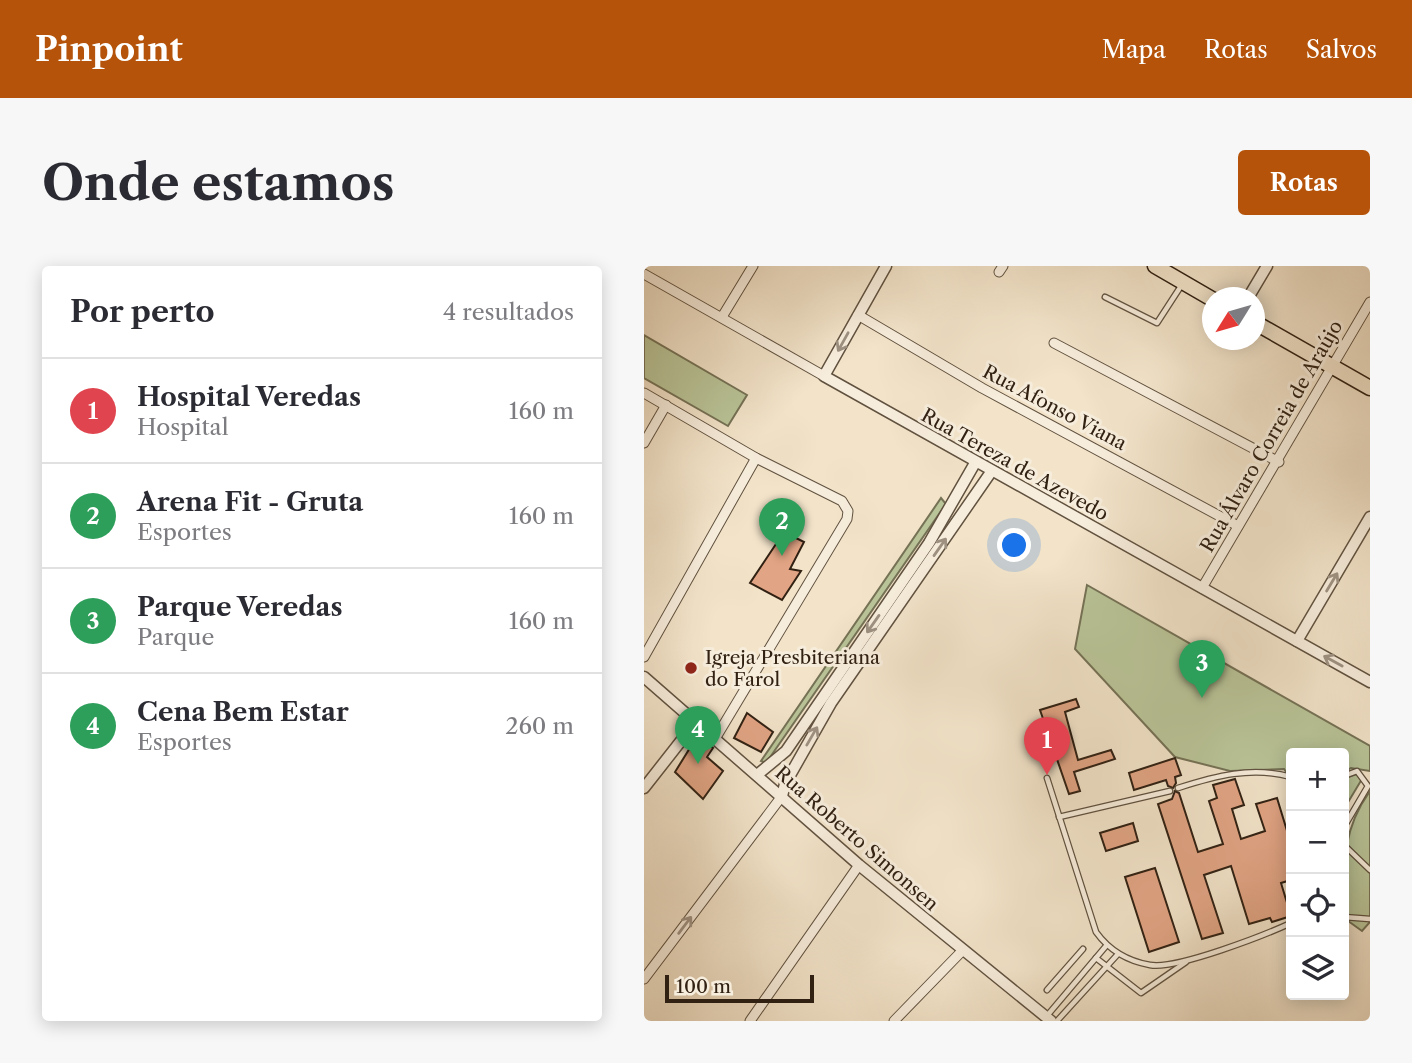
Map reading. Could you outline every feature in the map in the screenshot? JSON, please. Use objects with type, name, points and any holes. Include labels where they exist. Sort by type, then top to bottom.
[{"type":"main road","points":[[1154,266],[1202,293]]},
{"type":"main road","points":[[1265,328],[1370,387]]},
{"type":"street","points":[[722,317],[753,266]]},
{"type":"street","points":[[824,376],[886,266]]},
{"type":"street","points":[[1255,287],[1267,266]]},
{"type":"street","name":"Rua Tereza de Azevedo","points":[[644,274],[990,472],[1370,682]]},
{"type":"street","name":"Rua Álvaro Correia de Araújo","points":[[1202,588],[1279,462],[1370,302]]},
{"type":"street","name":"Rua Afonso Viana","points":[[858,315],[982,388],[1238,526]]},
{"type":"street","points":[[1054,342],[1279,462]]},
{"type":"street","points":[[644,393],[756,458],[842,501],[848,511],[847,519],[715,739]]},
{"type":"street","points":[[644,443],[666,405]]},
{"type":"street","points":[[644,657],[756,458]]},
{"type":"street","points":[[757,775],[786,751],[929,543],[975,463]]},
{"type":"street","points":[[644,979],[782,796],[789,778],[831,703],[990,472]]},
{"type":"street","points":[[1297,641],[1370,517]]},
{"type":"street","name":"Rua Roberto Simonsen","points":[[644,677],[859,865],[961,951],[1050,1020]]},
{"type":"street","points":[[644,788],[695,723]]},
{"type":"street","points":[[750,1021],[859,865]]},
{"type":"street","points":[[894,1021],[961,951]]},
{"type":"lane","points":[[1105,298],[1157,323],[1183,282]]},
{"type":"lane","points":[[1349,773],[1357,771],[1368,786],[1349,818]]},
{"type":"lane","points":[[1178,789],[1226,774],[1274,772],[1286,776]]},
{"type":"lane","points":[[1047,778],[1096,932],[1106,946],[1118,954],[1154,966],[1189,960],[1286,925]]},
{"type":"lane","points":[[1059,817],[1170,792]]},
{"type":"lane","points":[[1349,850],[1370,870]]},
{"type":"lane","points":[[1349,918],[1370,919]]},
{"type":"lane","points":[[1050,1020],[1106,946]]},
{"type":"lane","points":[[1047,990],[1083,949]]},
{"type":"lane","points":[[1050,1020],[1118,954]]},
{"type":"lane","points":[[1096,958],[1141,993],[1189,960]]},
{"type":"green space","points":[[644,335],[747,395],[728,426],[644,378]]},
{"type":"green space","points":[[941,498],[946,504],[766,763],[761,761]]},
{"type":"green space","points":[[1087,585],[1370,746],[1370,771],[1349,769],[1349,748],[1286,748],[1286,772],[1284,769],[1230,771],[1175,757],[1075,649]]},
{"type":"green space","points":[[1357,774],[1362,779],[1349,801],[1349,776]]},
{"type":"green space","points":[[1370,791],[1370,922],[1362,931],[1349,922],[1349,837],[1360,806]]},
{"type":"building","points":[[784,532],[804,542],[790,569],[801,571],[782,600],[750,583]]},
{"type":"building","points":[[1076,699],[1079,707],[1065,712],[1078,760],[1111,750],[1115,759],[1074,772],[1080,791],[1069,794],[1040,710]]},
{"type":"building","points":[[747,713],[773,732],[761,752],[734,738]]},
{"type":"building","points":[[698,735],[713,748],[707,757],[723,771],[703,799],[675,772]]},
{"type":"building","points":[[1175,758],[1181,775],[1175,777],[1173,788],[1168,786],[1166,780],[1134,790],[1129,773]]},
{"type":"building","points":[[1235,779],[1244,805],[1232,809],[1241,839],[1265,831],[1256,804],[1277,798],[1286,828],[1286,882],[1281,883],[1286,900],[1286,918],[1272,922],[1270,918],[1249,924],[1231,866],[1204,875],[1223,933],[1202,939],[1158,804],[1172,799],[1175,791],[1179,793],[1198,852],[1223,844],[1209,801],[1217,798],[1213,785]]},
{"type":"building","points":[[1133,823],[1138,841],[1106,851],[1100,833]]},
{"type":"building","points":[[1155,868],[1179,942],[1149,952],[1125,877]]},
{"type":"place","name":"Arena Fit - Gruta","points":[[782,556]]},
{"type":"place","name":"Igreja Presbiteriana do Farol","points":[[691,668]]},
{"type":"place","name":"Parque Veredas","points":[[1202,698]]},
{"type":"place","name":"Cena Bem Estar","points":[[698,764]]},
{"type":"place","name":"Hospital Veredas","points":[[1047,775]]}]
